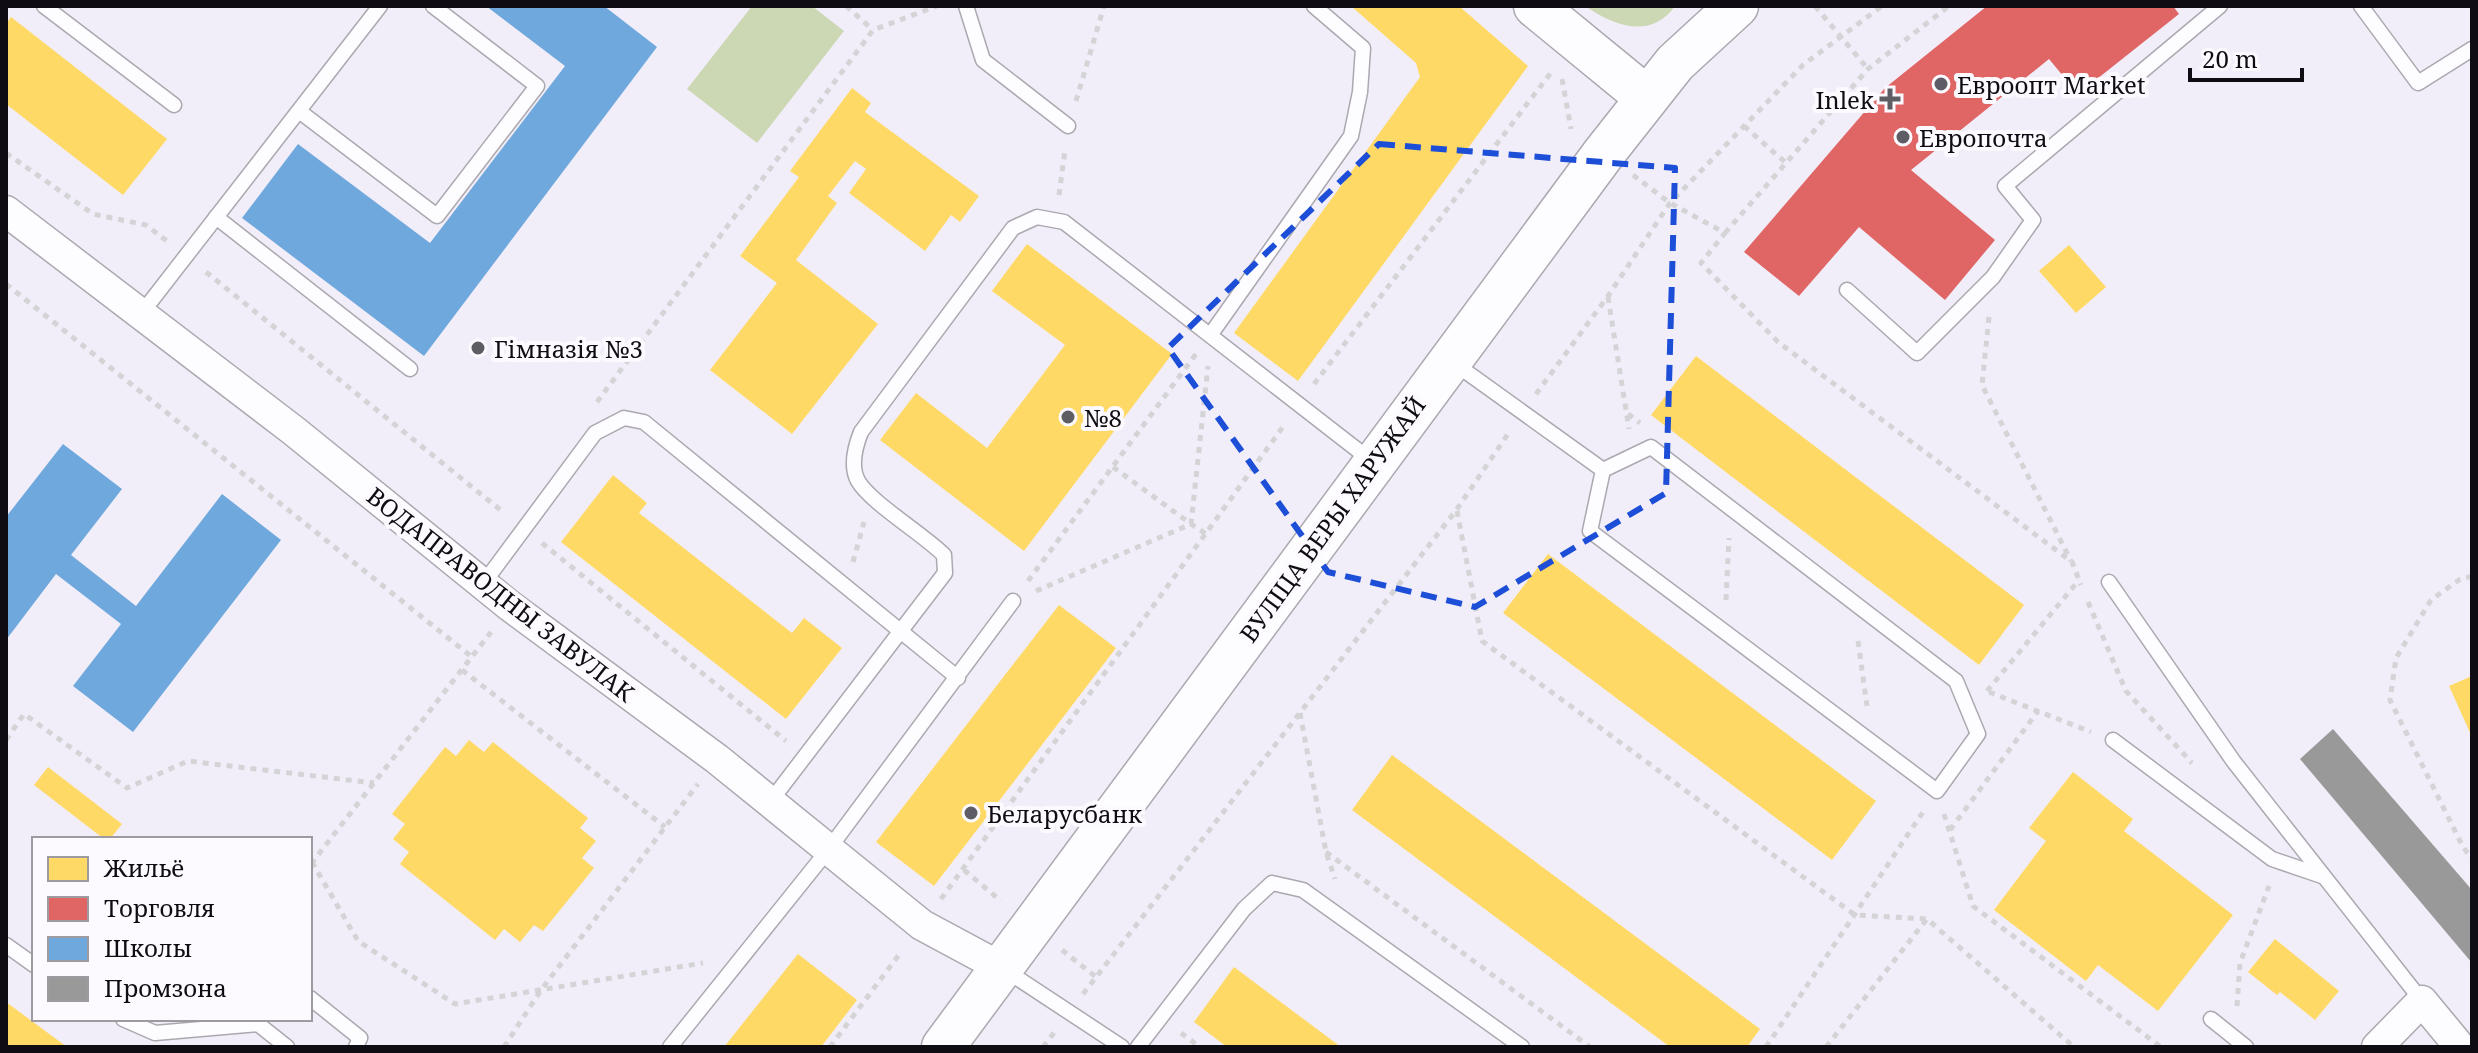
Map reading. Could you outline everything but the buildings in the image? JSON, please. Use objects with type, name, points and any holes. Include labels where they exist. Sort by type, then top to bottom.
[{"type":"main road","points":[[1535,6],[1646,97]]},
{"type":"main road","name":"ВУЛІЦА ВЕРЫ ХАРУЖАЙ","points":[[943,1047],[1646,97],[1675,63],[1737,6]]},
{"type":"street","name":"ВОДАПРАВОДНЫ ЗАВУЛАК","points":[[6,211],[294,431],[510,606],[717,759],[922,925],[1002,968]]},
{"type":"street","points":[[2377,1047],[2422,1001],[2460,1047]]},
{"type":"lane","points":[[44,6],[174,105]]},
{"type":"lane","points":[[141,314],[380,6]]},
{"type":"lane","points":[[299,111],[437,216],[537,86],[433,6]]},
{"type":"lane","points":[[966,6],[983,60],[1068,126]]},
{"type":"lane","points":[[1211,334],[1351,136],[1360,92],[1363,48],[1314,6]]},
{"type":"lane","points":[[1847,290],[1917,353],[1993,277],[2033,220],[2005,186],[2220,6]]},
{"type":"lane","points":[[2361,6],[2418,83],[2472,49]]},
{"type":"lane","points":[[216,217],[410,369]]},
{"type":"lane","points":[[770,802],[945,573],[944,555],[871,495],[857,479],[853,452],[861,432],[1013,228],[1037,217],[1064,222],[1373,462]]},
{"type":"lane","points":[[1449,360],[1603,470]]},
{"type":"lane","points":[[483,584],[595,433],[624,418],[644,422],[958,678]]},
{"type":"lane","points":[[1651,447],[1956,681],[1978,734],[1937,791],[1590,531],[1603,470],[1651,447]]},
{"type":"lane","points":[[2109,582],[2234,762],[2422,1001]]},
{"type":"lane","points":[[670,1047],[828,850],[1013,601]]},
{"type":"lane","points":[[2113,740],[2272,859],[2322,876]]},
{"type":"lane","points":[[1138,1047],[1244,909],[1272,883],[1303,890],[1522,1047]]},
{"type":"lane","points":[[6,945],[32,964]]},
{"type":"lane","points":[[1002,968],[1122,1047]]},
{"type":"lane","points":[[312,1000],[360,1038],[356,1047]]},
{"type":"lane","points":[[2211,1019],[2240,1042]]},
{"type":"lane","points":[[128,1021],[155,1033],[260,1022],[287,1047]]},
{"type":"path","points":[[846,6],[873,30]]},
{"type":"path","points":[[631,356],[873,30],[937,6]]},
{"type":"path","points":[[1815,6],[1868,69]]},
{"type":"path","points":[[1043,1047],[1457,509],[1670,203],[1803,65],[1882,6]]},
{"type":"path","points":[[1949,6],[1868,69],[1701,263],[1778,342],[2072,562]]},
{"type":"path","points":[[830,1047],[922,925],[1299,404],[1559,62]]},
{"type":"path","points":[[1744,126],[1786,163]]},
{"type":"path","points":[[6,153],[93,214],[146,225],[805,757]]},
{"type":"path","points":[[1670,203],[1725,233]]},
{"type":"path","points":[[1993,277],[1982,385],[2072,562],[2126,691],[2198,769]]},
{"type":"path","points":[[6,284],[472,657]]},
{"type":"path","points":[[1608,296],[1628,414],[1630,457]]},
{"type":"path","points":[[1013,601],[1211,334]]},
{"type":"path","points":[[1191,524],[1211,334]]},
{"type":"path","points":[[1113,467],[1206,534]]},
{"type":"path","points":[[847,587],[871,495]]},
{"type":"path","points":[[1725,632],[1730,508]]},
{"type":"path","points":[[1457,509],[1482,641],[1855,915],[1927,919],[2074,1047]]},
{"type":"path","points":[[1013,601],[1191,524]]},
{"type":"path","points":[[2472,576],[2459,580],[2431,600],[2396,658],[2390,700],[2463,847],[2472,859]]},
{"type":"path","points":[[1853,603],[1872,743]]},
{"type":"path","points":[[312,862],[510,606]]},
{"type":"path","points":[[462,670],[665,827]]},
{"type":"path","points":[[1988,692],[2113,740]]},
{"type":"path","points":[[1950,831],[2038,711]]},
{"type":"path","points":[[1300,712],[1326,852],[1349,925]]},
{"type":"path","points":[[6,740],[24,714],[127,788],[188,761],[374,783]]},
{"type":"path","points":[[504,1047],[541,990],[717,759]]},
{"type":"path","points":[[1766,1047],[1937,791]]},
{"type":"path","points":[[1937,791],[1973,906],[2161,1047]]},
{"type":"path","points":[[1326,852],[1590,1047]]},
{"type":"path","points":[[2240,1042],[2240,963],[2268,891],[2272,859]]},
{"type":"path","points":[[312,865],[358,941],[455,1004],[742,957]]},
{"type":"path","points":[[1826,1047],[1927,919]]},
{"type":"highlighted area","points":[[1379,144],[1675,168],[1666,493],[1475,607],[1328,572],[1168,348]]},
{"type":"green space","points":[[752,6],[812,6],[844,31],[757,143],[687,89]]},
{"type":"green space","points":[[1585,6],[1675,6],[1655,23],[1632,26],[1608,19]]},
{"type":"place","name":"Евроопт Market","points":[[1941,84]]},
{"type":"place","name":"Inlek","points":[[1890,99]]},
{"type":"place","name":"Европочта","points":[[1903,137]]},
{"type":"place","name":"Гімназія №3","points":[[478,348]]},
{"type":"place","name":"№8","points":[[1068,417]]},
{"type":"place","name":"Беларусбанк","points":[[971,813]]}]
